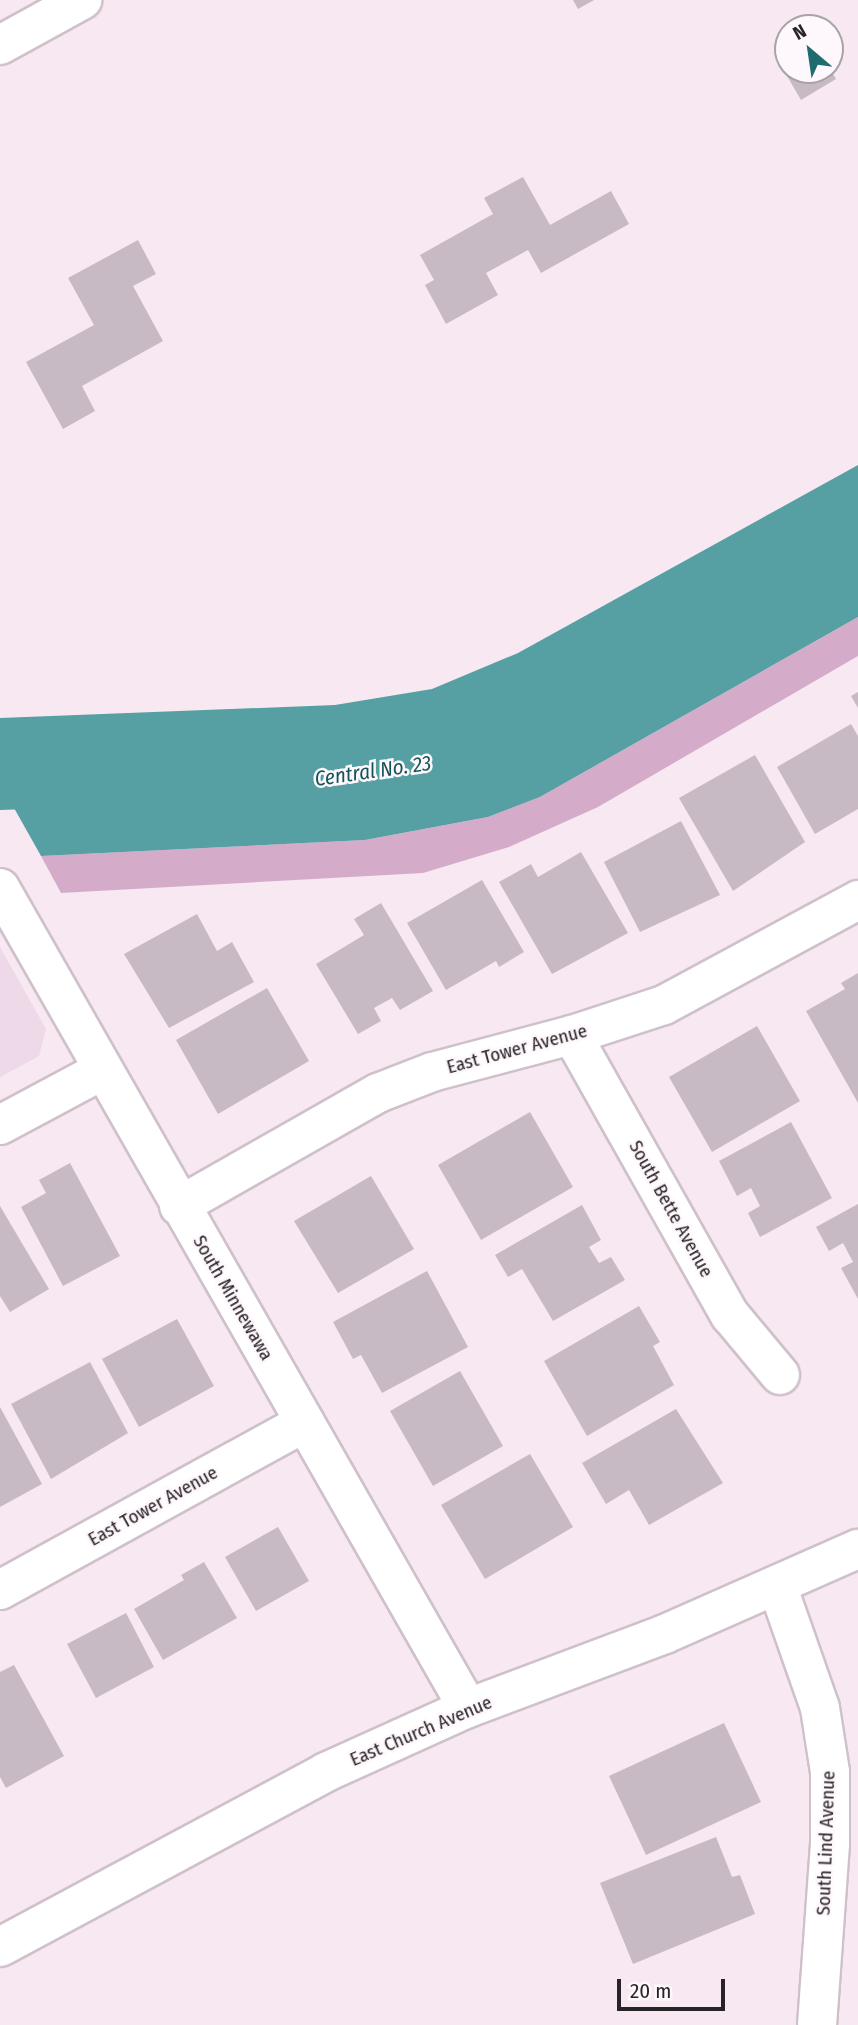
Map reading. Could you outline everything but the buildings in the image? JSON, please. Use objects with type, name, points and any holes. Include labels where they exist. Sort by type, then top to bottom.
[{"type":"street","points":[[0,46],[82,0]]},
{"type":"street","name":"South Minnewawa","points":[[0,888],[101,1071],[468,1709]]},
{"type":"street","name":"East Tower Avenue","points":[[179,1206],[378,1093],[432,1072],[572,1035],[664,1005],[858,900]]},
{"type":"street","name":"South Bette Avenue","points":[[572,1035],[730,1315],[780,1375]]},
{"type":"street","points":[[0,1125],[101,1071]]},
{"type":"street","name":"East Tower Avenue","points":[[0,1590],[305,1422]]},
{"type":"street","name":"East Church Avenue","points":[[0,1947],[326,1772],[468,1709],[665,1634],[858,1549]]},
{"type":"street","name":"South Lind Avenue","points":[[777,1585],[820,1708],[830,1772],[830,1844],[817,2025]]},
{"type":"shaded area","points":[[858,617],[858,656],[598,807],[509,847],[423,873],[61,893],[41,856],[365,840],[488,817],[540,797]]},
{"type":"shaded area","points":[[0,947],[46,1029],[39,1056],[0,1077]]},
{"type":"water","points":[[858,465],[858,617],[540,797],[488,817],[365,840],[41,856],[0,783],[0,718],[335,705],[432,689],[518,653]]},
{"type":"waterway","name":"Central No. 23","points":[[0,791],[57,789]]}]
